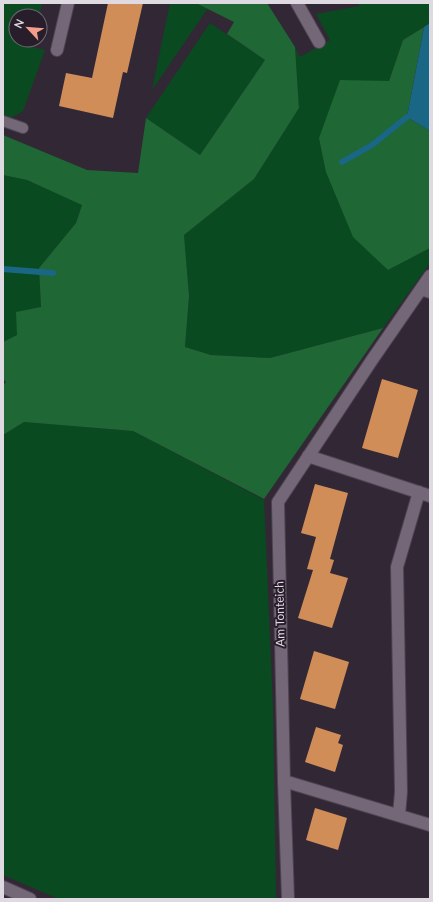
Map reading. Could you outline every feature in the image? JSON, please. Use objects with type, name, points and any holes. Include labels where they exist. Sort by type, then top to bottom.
[{"type":"street","points":[[57,50],[68,3]]},
{"type":"street","points":[[297,3],[319,42]]},
{"type":"street","name":"Am Tonteich","points":[[288,899],[278,502],[308,456],[425,292],[430,276]]},
{"type":"street","points":[[308,456],[424,494],[397,567],[401,792],[399,815]]},
{"type":"street","points":[[284,781],[430,825]]},
{"type":"street","points":[[3,887],[30,899]]},
{"type":"lane","points":[[3,121],[23,128]]},
{"type":"green space","points":[[3,3],[42,3],[41,8],[8,8],[8,48],[36,48],[45,50],[23,111],[11,118],[3,115]]},
{"type":"green space","points":[[170,3],[207,3],[210,5],[152,90]]},
{"type":"green space","points":[[196,3],[267,3],[295,47],[299,108],[254,179],[184,235],[189,296],[185,347],[211,355],[270,358],[383,328],[264,499],[133,431],[24,422],[3,435],[3,384],[6,383],[3,378],[3,342],[17,335],[16,312],[41,307],[39,268],[76,223],[82,205],[27,180],[3,175],[3,135],[87,170],[138,173],[146,118],[200,155],[265,60],[227,34],[234,22]]},
{"type":"green space","points":[[359,3],[430,3],[430,23],[403,40],[389,81],[388,270],[430,248],[430,263],[383,328],[270,358],[211,355],[185,347],[189,296],[184,235],[254,179],[299,108],[295,47],[300,57],[330,40],[316,14],[359,6]]},
{"type":"green space","points":[[210,23],[265,60],[200,155],[146,118]]},
{"type":"green space","points":[[424,27],[407,117],[430,131],[430,248],[388,270],[353,237],[326,172],[319,138],[340,80],[389,81],[403,40]]},
{"type":"green space","points":[[3,175],[27,180],[82,204],[76,223],[39,268],[41,307],[17,336],[3,342]]},
{"type":"green space","points":[[24,422],[133,431],[264,500],[273,708],[276,899],[59,899],[3,875],[3,435]]},
{"type":"water","points":[[430,23],[430,131],[407,117],[424,27]]},
{"type":"building","points":[[108,3],[143,3],[127,73],[123,72],[113,118],[59,106],[66,73],[92,78]]},
{"type":"building","points":[[382,379],[418,390],[398,458],[362,448]]},
{"type":"building","points":[[315,484],[348,493],[330,559],[334,560],[330,573],[348,578],[332,628],[298,618],[313,570],[307,569],[316,537],[301,533]]},
{"type":"building","points":[[314,651],[349,662],[335,709],[300,699]]},
{"type":"building","points":[[316,727],[341,735],[338,743],[343,745],[335,772],[305,762]]},
{"type":"building","points":[[315,808],[347,818],[338,850],[306,840]]},
{"type":"waterway","points":[[342,162],[372,145],[407,117]]},
{"type":"waterway","points":[[3,269],[53,273]]}]
